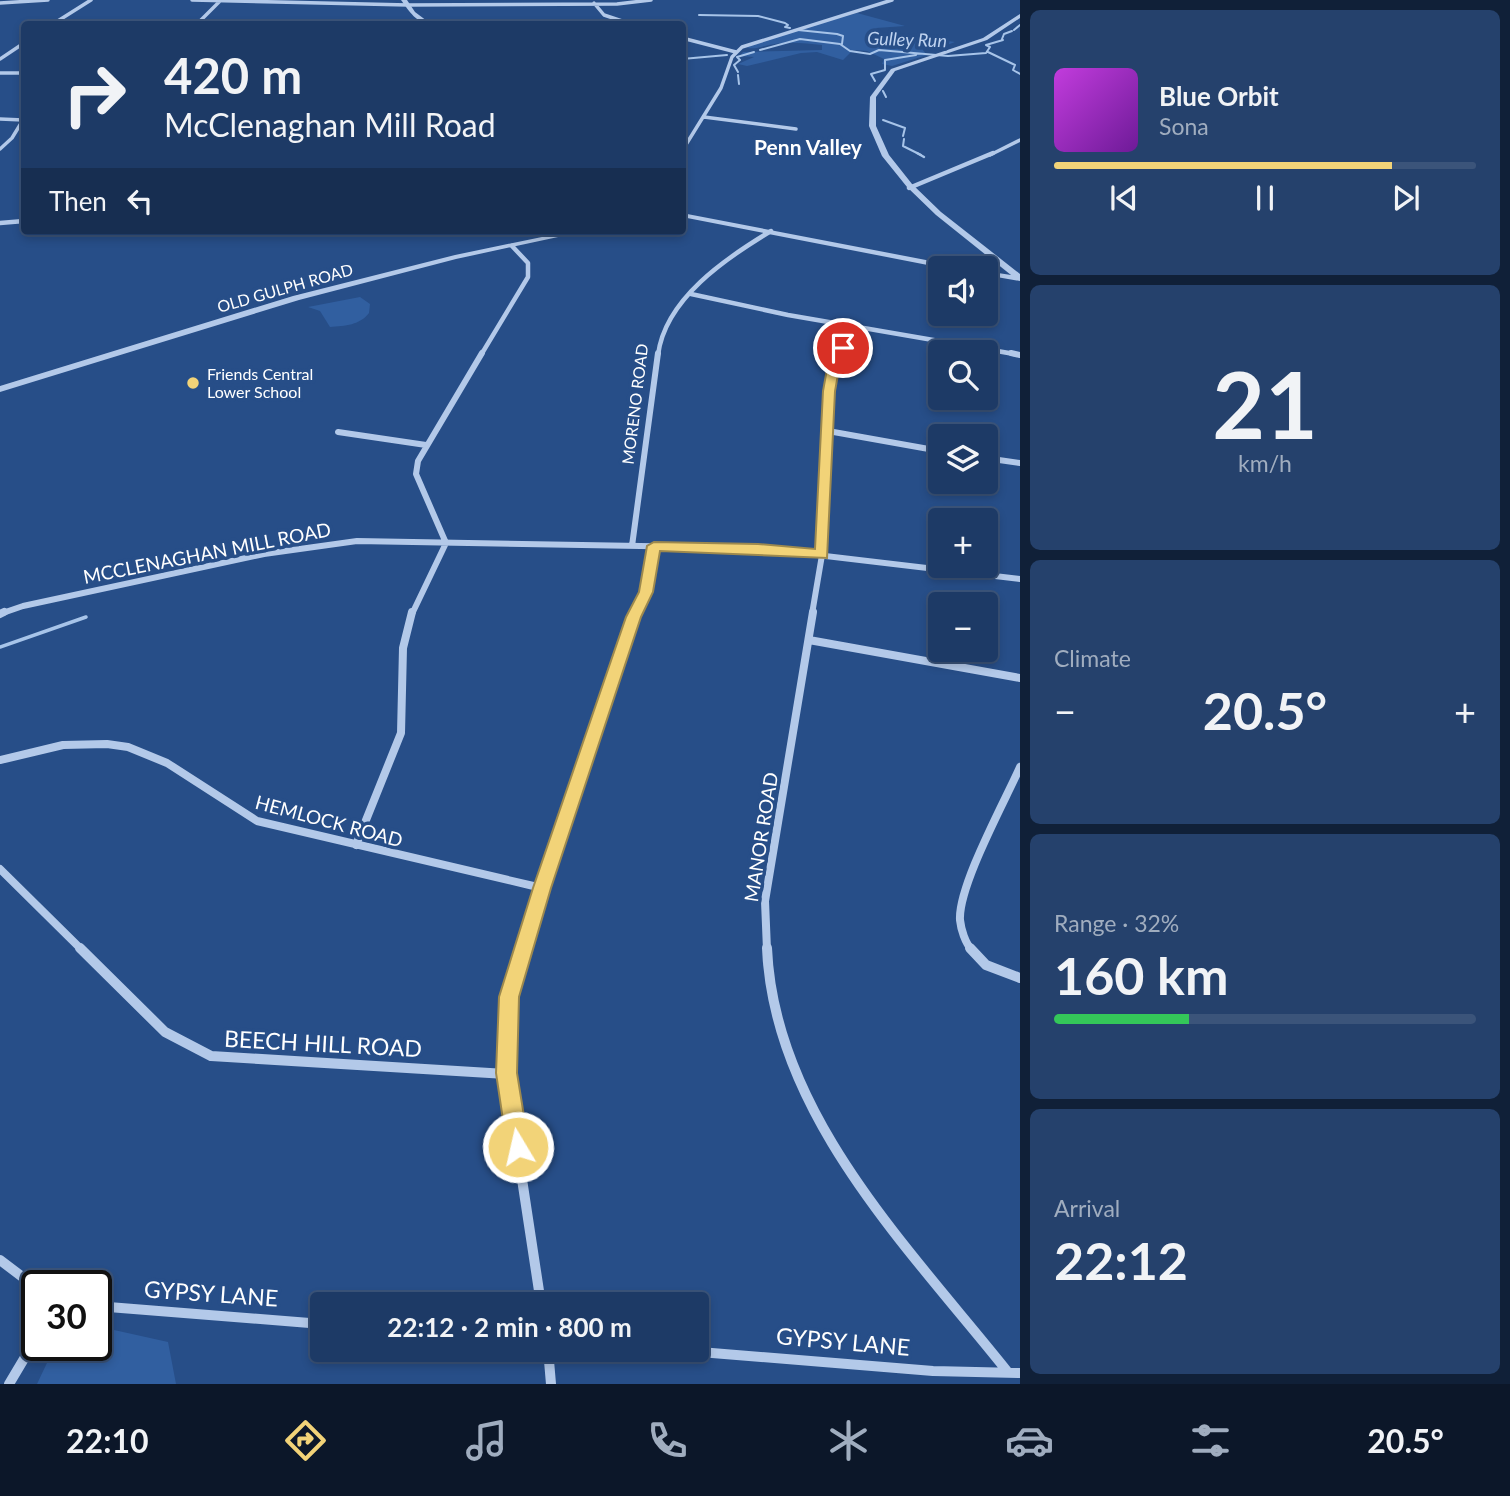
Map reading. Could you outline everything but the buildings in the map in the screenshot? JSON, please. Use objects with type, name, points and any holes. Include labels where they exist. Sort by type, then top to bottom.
[{"type":"street","points":[[0,3],[48,0]]},
{"type":"street","points":[[58,21],[91,0]]},
{"type":"street","points":[[192,0],[651,0]]},
{"type":"street","points":[[686,39],[738,51],[769,36],[892,0]]},
{"type":"street","points":[[200,21],[220,1]]},
{"type":"street","points":[[406,2],[426,21]]},
{"type":"street","points":[[593,2],[604,15],[622,21]]},
{"type":"street","points":[[993,256],[909,188],[888,162],[875,139],[873,100],[883,79],[894,70],[989,37],[1020,16]]},
{"type":"street","points":[[0,58],[21,45]]},
{"type":"street","points":[[686,145],[721,89],[738,51]]},
{"type":"street","points":[[0,73],[21,73]]},
{"type":"street","points":[[704,117],[796,129]]},
{"type":"street","points":[[0,119],[21,119]]},
{"type":"street","points":[[0,149],[12,138],[21,121]]},
{"type":"street","points":[[909,188],[964,168],[1020,140]]},
{"type":"street","points":[[1012,146],[1020,151]]},
{"type":"street","points":[[686,216],[928,262]]},
{"type":"street","points":[[0,223],[21,221]]},
{"type":"street","name":"MORENO ROAD","points":[[632,546],[660,338],[670,318],[719,263],[771,231]]},
{"type":"street","name":"OLD GULPH ROAD","points":[[0,389],[296,298],[563,235]]},
{"type":"street","points":[[356,845],[401,733],[403,648],[414,606],[446,543],[416,474],[426,445],[531,268],[512,246]]},
{"type":"street","points":[[998,261],[1020,279]]},
{"type":"street","points":[[998,275],[1020,279]]},
{"type":"street","points":[[691,294],[852,327],[1020,355]]},
{"type":"street","name":"MANOR ROAD","points":[[852,327],[833,369],[822,555],[765,901],[768,972],[788,1053],[811,1108],[846,1168],[1007,1371]]},
{"type":"street","points":[[828,430],[928,449]]},
{"type":"street","points":[[338,432],[426,445]]},
{"type":"street","points":[[998,460],[1020,463]]},
{"type":"street","name":"MCCLENAGHAN MILL ROAD","points":[[0,614],[264,554],[358,541],[654,546]]},
{"type":"street","points":[[539,1292],[506,1073],[509,997],[542,888],[633,617],[646,592],[654,546],[758,548],[1020,579]]},
{"type":"street","points":[[809,639],[1020,678]]},
{"type":"street","name":"HEMLOCK ROAD","points":[[0,760],[62,746],[127,747],[166,762],[230,807],[257,821],[542,888]]},
{"type":"street","points":[[1020,767],[966,889],[960,919],[967,945],[986,965],[1020,978]]},
{"type":"street","name":"BEECH HILL ROAD","points":[[0,869],[165,1031],[211,1056],[506,1073]]},
{"type":"street","points":[[0,1260],[21,1276]]},
{"type":"street","name":"GYPSY LANE","points":[[112,1307],[310,1323]]},
{"type":"street","name":"GYPSY LANE","points":[[709,1353],[933,1371],[1020,1373]]},
{"type":"street","points":[[9,1384],[23,1361]]},
{"type":"street","points":[[549,1362],[551,1384]]},
{"type":"shaded area","points":[[857,13],[905,26],[876,28],[881,35],[955,42],[936,49],[922,49],[927,55],[892,66],[882,64],[884,59],[867,51],[853,50],[843,60],[817,52],[801,53],[747,66],[738,64],[754,57],[740,56],[743,52],[822,50],[822,45],[796,43],[747,48],[758,41]]},
{"type":"shaded area","points":[[360,297],[370,304],[369,313],[361,320],[347,325],[330,327],[320,311],[308,307]]},
{"type":"shaded area","points":[[112,1330],[168,1342],[176,1384],[37,1384],[48,1361],[112,1361]]},
{"type":"waterway","points":[[699,15],[758,16],[785,23],[788,25],[785,27],[790,28]]},
{"type":"waterway","name":"Gulley Run","points":[[1014,30],[1020,25]]},
{"type":"waterway","points":[[798,30],[837,34],[843,36],[842,44]]},
{"type":"waterway","name":"Gulley Run","points":[[1002,39],[1004,34],[1012,31]]},
{"type":"waterway","name":"Gulley Run","points":[[760,50],[800,39],[840,44],[850,51],[870,54],[879,50],[948,56],[986,53],[990,47],[986,45],[1003,40]]},
{"type":"waterway","name":"Gulley Run","points":[[738,72],[734,65],[740,60],[737,57],[754,52]]},
{"type":"waterway","points":[[988,52],[1015,65],[1013,70],[1020,74]]},
{"type":"waterway","name":"Gulley Run","points":[[686,59],[727,55]]},
{"type":"waterway","points":[[875,81],[871,74],[885,70],[885,60],[916,55]]},
{"type":"waterway","points":[[738,75],[739,84]]},
{"type":"waterway","points":[[883,91],[886,97]]},
{"type":"waterway","points":[[883,120],[905,128],[903,136]]},
{"type":"waterway","points":[[904,139],[903,146],[917,153]]},
{"type":"waterway","points":[[917,153],[921,155]]},
{"type":"waterway","points":[[917,153],[924,157]]},
{"type":"waterway","points":[[0,647],[86,617]]},
{"type":"place","name":"Friends Central Lower School","points":[[193,383]]},
{"type":"district","name":"Penn Valley","points":[[808,148]]},
{"type":"route","points":[[518,1147],[506,1073],[509,997],[542,888],[633,617],[646,592],[654,546],[758,548],[822,555],[829,391],[833,369],[843,348]]}]
